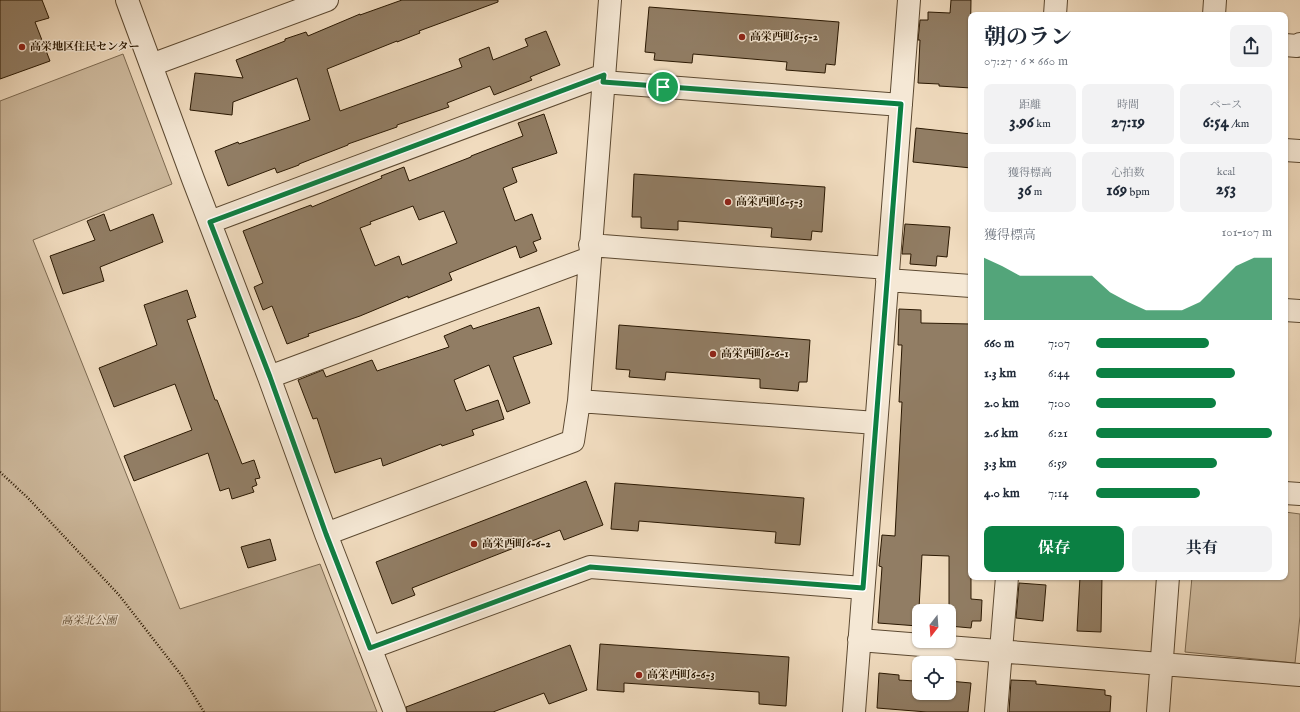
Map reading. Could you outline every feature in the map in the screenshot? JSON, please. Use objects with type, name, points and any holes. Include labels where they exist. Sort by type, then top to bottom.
[{"type":"street","points":[[127,0],[270,377],[326,534],[395,712]]},
{"type":"street","points":[[151,65],[327,0]]},
{"type":"street","points":[[326,534],[573,441],[579,401],[610,0]]},
{"type":"street","points":[[854,712],[909,0]]},
{"type":"street","points":[[1055,12],[1056,0]]},
{"type":"street","points":[[1214,12],[1215,0]]},
{"type":"street","points":[[1288,45],[1297,46],[1300,44]]},
{"type":"street","points":[[210,222],[604,78],[901,104]]},
{"type":"street","points":[[1288,150],[1300,152]]},
{"type":"street","points":[[270,377],[590,252],[888,274],[968,286]]},
{"type":"street","points":[[1288,310],[1300,311]]},
{"type":"street","points":[[579,401],[876,423]]},
{"type":"street","points":[[1288,493],[1300,494]]},
{"type":"street","points":[[370,648],[590,567],[863,588]]},
{"type":"street","points":[[996,712],[1007,580]]},
{"type":"street","points":[[1158,712],[1168,580]]},
{"type":"street","points":[[859,640],[1300,675]]},
{"type":"path","points":[[0,472],[28,498],[119,595],[182,676],[204,712]]},
{"type":"green space","name":"高栄北公園","points":[[123,54],[172,184],[33,240],[180,609],[320,564],[377,712],[0,712],[0,101]]},
{"type":"green space","points":[[1288,512],[1300,514],[1300,616],[1295,663],[1185,652],[1192,580],[1288,580]]},
{"type":"building","name":"高栄地区住民センター","points":[[0,0],[42,0],[49,18],[35,22],[50,61],[0,79]]},
{"type":"building","points":[[402,0],[498,0],[498,2],[419,31],[420,33],[327,69],[340,111],[462,67],[459,59],[489,47],[493,60],[528,46],[525,39],[546,31],[560,65],[530,77],[532,80],[494,95],[490,86],[447,103],[449,107],[397,125],[397,127],[348,144],[299,165],[277,173],[275,168],[228,186],[215,151],[238,142],[239,144],[310,120],[297,78],[233,102],[232,115],[190,110],[195,73],[243,78],[236,60],[285,41],[285,39],[306,32],[308,36],[360,14]]},
{"type":"building","points":[[951,0],[971,0],[971,12],[968,12],[968,88],[918,83],[920,40],[918,40],[920,20],[928,20],[928,12],[950,13]]},
{"type":"building","name":"高栄西町6-5-2","points":[[649,7],[839,22],[835,65],[826,64],[825,73],[786,70],[787,62],[693,54],[692,63],[654,60],[655,53],[645,52]]},
{"type":"building","points":[[544,114],[557,153],[512,168],[517,182],[503,188],[515,221],[532,214],[541,239],[533,242],[537,251],[520,258],[516,246],[449,273],[452,280],[360,316],[308,334],[309,336],[287,344],[272,306],[263,310],[254,287],[263,283],[243,231],[311,205],[312,207],[382,178],[381,176],[404,167],[409,181],[471,157],[523,136],[518,123]],"holes":[[[413,206],[419,220],[444,211],[457,243],[402,265],[399,256],[375,266],[360,228],[371,224],[370,222]]]},
{"type":"building","points":[[916,128],[968,134],[968,168],[913,162]]},
{"type":"building","name":"高栄西町6-5-3","points":[[634,174],[825,187],[822,232],[812,231],[811,240],[771,237],[772,228],[678,221],[678,230],[641,228],[641,217],[632,217]]},
{"type":"building","points":[[104,214],[110,231],[153,214],[163,242],[100,267],[104,281],[63,294],[50,256],[95,240],[87,221]]},
{"type":"building","points":[[905,224],[950,227],[947,257],[937,256],[936,266],[910,264],[911,254],[902,254]]},
{"type":"building","points":[[187,290],[196,317],[187,320],[215,400],[217,400],[242,464],[254,460],[260,478],[255,479],[257,485],[252,487],[254,492],[232,499],[229,488],[220,491],[208,453],[134,481],[124,456],[192,430],[175,384],[114,407],[99,368],[157,345],[144,305]]},
{"type":"building","points":[[539,307],[552,344],[513,357],[530,403],[507,412],[489,365],[454,380],[466,411],[498,400],[504,419],[472,430],[474,435],[442,446],[441,444],[383,466],[381,458],[335,473],[317,418],[313,419],[298,380],[323,370],[326,377],[372,360],[377,371],[449,347],[444,336],[471,325],[473,329]]},
{"type":"building","points":[[899,309],[921,310],[921,323],[968,324],[968,580],[971,580],[971,599],[982,600],[981,621],[972,621],[971,628],[956,627],[956,604],[949,604],[949,556],[922,555],[919,604],[912,604],[912,626],[878,623],[882,567],[879,566],[882,535],[895,536],[902,402],[899,402],[902,345],[898,345]]},
{"type":"building","name":"高栄西町6-6-1","points":[[619,325],[810,340],[807,382],[799,382],[798,391],[760,388],[760,379],[666,372],[665,380],[629,377],[630,370],[616,369]]},
{"type":"building","points":[[586,481],[603,525],[564,540],[560,530],[412,588],[415,595],[392,604],[376,562]]},
{"type":"building","points":[[615,483],[804,498],[800,545],[775,543],[776,532],[639,521],[638,531],[611,529]]},
{"type":"building","points":[[270,539],[276,560],[248,568],[241,547]]},
{"type":"building","points":[[1080,580],[1102,580],[1101,632],[1077,631]]},
{"type":"building","points":[[1019,583],[1046,585],[1043,621],[1016,618]]},
{"type":"building","points":[[600,644],[789,657],[786,706],[759,704],[759,692],[624,683],[624,692],[597,690]]},
{"type":"building","points":[[570,645],[587,690],[549,704],[544,693],[493,712],[407,712],[406,707]]},
{"type":"building","points":[[879,673],[899,675],[899,680],[912,681],[912,700],[956,700],[956,682],[971,683],[968,712],[927,712],[877,708]]},
{"type":"building","points":[[1011,680],[1036,681],[1036,684],[1105,690],[1105,695],[1111,696],[1110,712],[1009,712]]},
{"type":"place","name":"高栄西町6-5-2","points":[[742,37]]},
{"type":"place","name":"高栄地区住民センター","points":[[22,47]]},
{"type":"place","name":"高栄西町6-5-3","points":[[728,202]]},
{"type":"place","name":"高栄西町6-6-1","points":[[713,354]]},
{"type":"place","name":"高栄西町6-6-2","points":[[474,544]]},
{"type":"place","name":"高栄西町6-6-3","points":[[639,675]]},
{"type":"route","points":[[604,75],[603,82],[663,87],[901,104],[863,588],[590,567],[370,648],[326,534],[270,377],[210,222],[604,75]]}]
